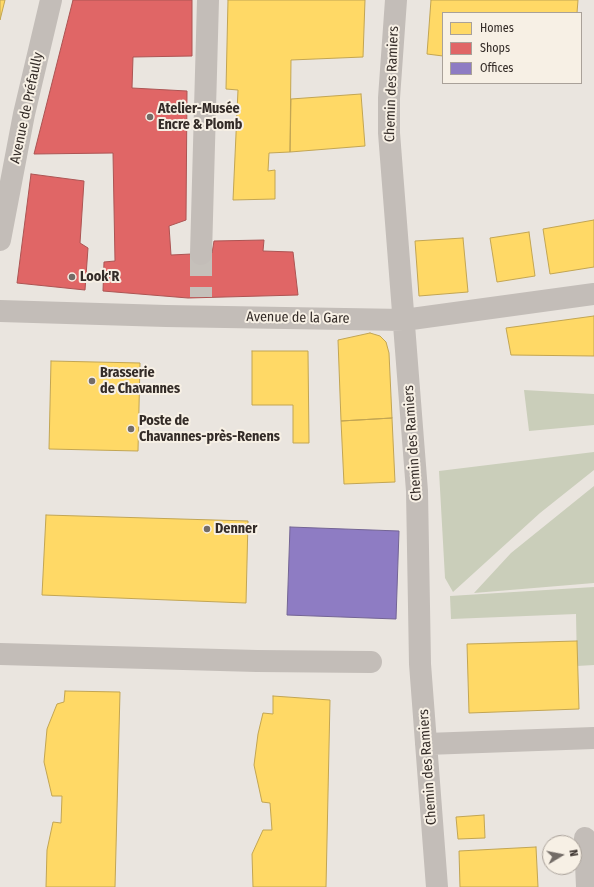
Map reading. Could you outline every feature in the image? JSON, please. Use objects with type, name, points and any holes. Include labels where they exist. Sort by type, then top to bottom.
[{"type":"street","name":"Avenue de Préfaully","points":[[0,240],[24,114],[51,0]]},
{"type":"street","points":[[201,254],[208,0]]},
{"type":"street","name":"Chemin des Ramiers","points":[[396,0],[388,133],[417,491],[420,664],[437,887]]},
{"type":"street","name":"Avenue de la Gare","points":[[0,311],[201,307],[404,320],[594,294]]},
{"type":"street","points":[[0,654],[264,661],[371,662]]},
{"type":"street","points":[[426,744],[594,738]]},
{"type":"street","points":[[585,838],[587,887]]},
{"type":"green space","points":[[524,390],[594,394],[594,425],[529,431]]},
{"type":"green space","points":[[594,452],[594,470],[540,513],[453,592],[445,578],[439,471]]},
{"type":"green space","points":[[594,486],[594,583],[474,593],[511,553]]},
{"type":"green space","points":[[594,587],[594,665],[577,666],[576,614],[451,619],[450,596]]},
{"type":"building: Homes","points":[[0,0],[5,0],[0,20]]},
{"type":"building: Homes","points":[[228,0],[365,0],[363,57],[291,60],[290,152],[269,153],[268,171],[275,170],[275,199],[233,200],[238,90],[226,89]]},
{"type":"building: Homes","points":[[431,0],[578,0],[577,12],[442,12],[442,56],[427,54]]},
{"type":"building: Homes","points":[[361,94],[365,146],[290,152],[291,99]]},
{"type":"building: Homes","points":[[594,220],[594,267],[550,274],[543,229]]},
{"type":"building: Homes","points":[[529,232],[535,276],[497,282],[490,238]]},
{"type":"building: Homes","points":[[463,238],[468,292],[419,296],[415,241]]},
{"type":"building: Homes","points":[[594,316],[594,356],[511,355],[506,328]]},
{"type":"building: Homes","points":[[370,333],[380,336],[386,342],[389,353],[392,418],[341,421],[338,340]]},
{"type":"building: Homes","points":[[252,351],[308,351],[309,443],[293,443],[293,405],[252,405]]},
{"type":"building: Homes","points":[[51,361],[140,363],[138,451],[49,449]]},
{"type":"building: Homes","points":[[392,418],[395,482],[344,484],[341,421]]},
{"type":"building: Homes","points":[[46,515],[248,521],[246,603],[42,595]]},
{"type":"building: Homes","points":[[577,641],[579,709],[469,713],[467,644]]},
{"type":"building: Homes","points":[[65,691],[120,692],[115,887],[46,887],[47,850],[53,822],[61,823],[62,796],[52,796],[44,762],[47,729],[57,704],[64,702]]},
{"type":"building: Homes","points":[[273,696],[330,700],[326,887],[253,887],[252,854],[263,830],[272,830],[270,803],[262,802],[254,765],[258,734],[263,713],[273,714]]},
{"type":"building: Homes","points":[[484,815],[485,838],[458,839],[456,817]]},
{"type":"building: Homes","points":[[536,847],[538,887],[460,887],[459,851]]},
{"type":"building: Shops","points":[[73,0],[192,0],[192,56],[133,57],[132,88],[187,91],[186,220],[169,226],[171,255],[212,253],[214,241],[264,240],[263,251],[293,252],[298,295],[188,298],[103,291],[104,262],[115,261],[113,153],[34,154]]},
{"type":"building: Shops","points":[[31,174],[84,181],[80,243],[88,248],[85,290],[17,283]]},
{"type":"building: Offices","points":[[290,527],[399,531],[396,619],[287,615]]},
{"type":"tunnel","points":[[201,254],[201,297]]},
{"type":"place","name":"Atelier-Musée Encre & Plomb","points":[[150,117]]},
{"type":"place","name":"Look'R","points":[[72,277]]},
{"type":"place","name":"Brasserie de Chavannes","points":[[92,381]]},
{"type":"place","name":"Poste de Chavannes-près-Renens","points":[[131,429]]},
{"type":"place","name":"Denner","points":[[207,529]]}]
